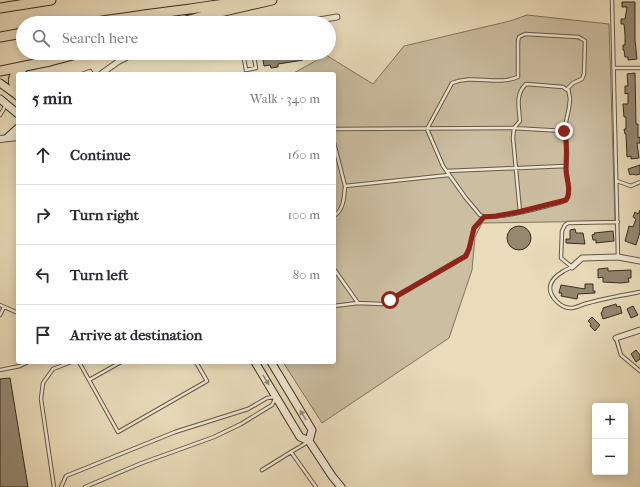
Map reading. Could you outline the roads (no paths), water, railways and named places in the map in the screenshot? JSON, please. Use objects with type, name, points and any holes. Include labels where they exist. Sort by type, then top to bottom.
[{"type":"highway","points":[[0,8],[51,0]]},
{"type":"highway","points":[[132,16],[202,8],[250,0]]},
{"type":"highway","points":[[204,16],[272,0]]},
{"type":"highway","points":[[0,37],[16,34]]},
{"type":"highway","points":[[0,71],[51,60]]},
{"type":"highway","points":[[17,72],[26,66]]},
{"type":"highway","points":[[16,74],[13,78],[16,90]]},
{"type":"main road","points":[[0,82],[16,94]]},
{"type":"main road","points":[[0,100],[16,112]]},
{"type":"main road","points":[[8,138],[16,130]]},
{"type":"main road","points":[[256,364],[300,437],[309,441],[341,487]]},
{"type":"main road","points":[[272,364],[312,430],[309,441]]},
{"type":"main road","points":[[276,397],[288,390]]},
{"type":"street","points":[[104,72],[121,60]]},
{"type":"street","points":[[0,139],[16,137]]},
{"type":"street","points":[[572,267],[582,258],[618,258],[640,261]]},
{"type":"street","points":[[616,338],[640,330]]},
{"type":"lane","points":[[612,0],[618,258]]},
{"type":"lane","points":[[522,35],[582,39],[585,45],[584,74],[582,79],[573,83],[568,88],[570,99],[564,131],[566,138],[566,166],[569,188],[568,197],[566,200],[520,212],[484,217],[480,215],[446,171],[427,129],[452,83],[468,79],[501,81],[518,76],[518,41],[519,37],[522,35]]},
{"type":"lane","points":[[244,60],[246,70],[256,68],[254,60]]},
{"type":"lane","points":[[614,68],[640,68]]},
{"type":"lane","points":[[520,212],[513,138],[514,128],[520,121],[518,96],[521,88],[526,84],[563,87],[568,91]]},
{"type":"lane","points":[[0,114],[6,105]]},
{"type":"lane","points":[[336,129],[514,128],[564,131]]},
{"type":"lane","points":[[336,151],[345,186],[342,207],[336,214]]},
{"type":"lane","points":[[446,171],[566,166]]},
{"type":"lane","points":[[345,186],[450,175]]},
{"type":"lane","points":[[616,181],[631,186],[640,182]]},
{"type":"lane","points":[[336,306],[358,303],[382,304],[466,256],[474,228],[484,217]]},
{"type":"lane","points":[[618,222],[565,224],[562,231],[561,258],[572,267],[562,271],[550,284],[550,291],[554,298],[565,307],[575,308],[586,303],[640,292]]},
{"type":"lane","points":[[336,272],[358,303]]},
{"type":"lane","points":[[0,305],[16,312]]},
{"type":"lane","points":[[0,315],[4,307]]},
{"type":"lane","points":[[616,338],[621,355],[640,371]]},
{"type":"lane","points":[[0,370],[24,364]]},
{"type":"lane","points":[[54,487],[41,399],[43,383],[53,370],[66,364]]},
{"type":"lane","points":[[80,364],[118,432],[207,382],[197,364]]},
{"type":"lane","points":[[89,380],[117,364]]},
{"type":"lane","points":[[62,487],[66,476],[175,432],[248,409],[267,398],[276,397]]},
{"type":"lane","points":[[85,487],[142,463],[214,437],[241,424],[272,405],[276,397]]},
{"type":"lane","points":[[262,470],[309,441]]},
{"type":"lane","points":[[291,452],[316,487]]}]
